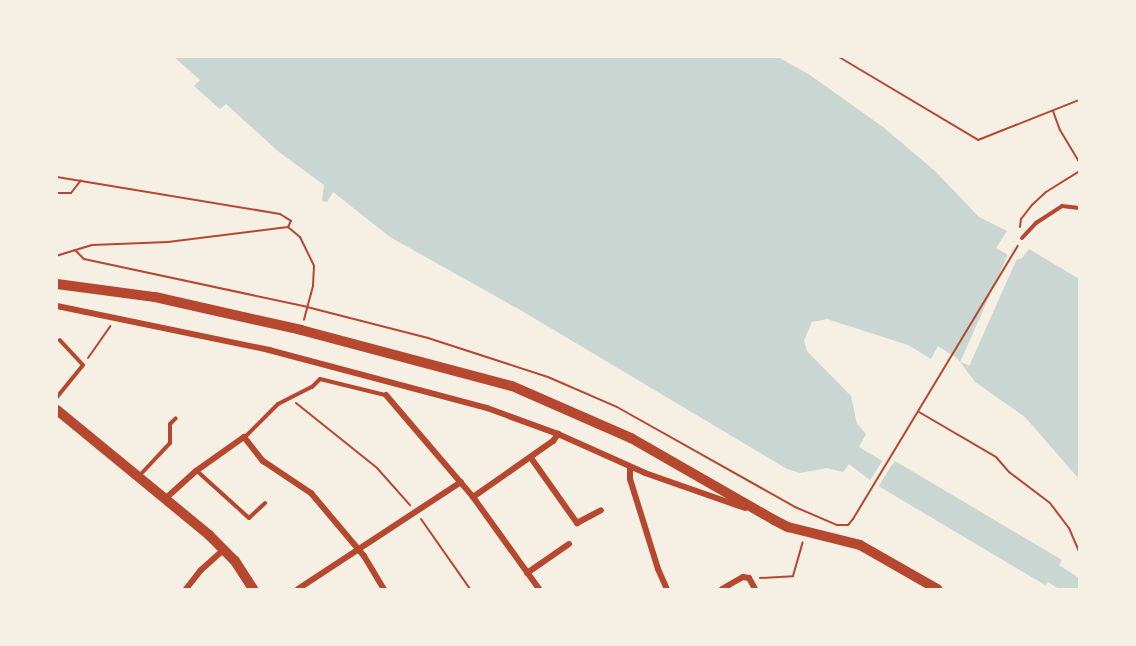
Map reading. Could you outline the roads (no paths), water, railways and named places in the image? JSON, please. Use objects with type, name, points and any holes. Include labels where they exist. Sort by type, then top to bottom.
[{"type":"main road","points":[[57,284],[154,297],[234,314],[374,348],[512,386],[631,438],[754,511],[788,527],[860,545],[937,589]]},
{"type":"main road","points":[[57,410],[224,549],[253,589]]},
{"type":"street","points":[[57,306],[299,357],[488,408],[558,434],[630,467],[717,500],[754,511]]},
{"type":"street","points":[[386,395],[473,497],[539,589]]},
{"type":"street","points":[[473,497],[531,458],[553,441],[558,434]]},
{"type":"street","points":[[165,499],[196,471],[244,438],[263,461],[311,493],[359,550],[384,589]]},
{"type":"street","points":[[531,458],[577,523],[600,510]]},
{"type":"street","points":[[630,467],[628,474],[658,569],[667,589]]},
{"type":"street","points":[[298,589],[461,482]]},
{"type":"street","points":[[527,573],[569,544]]},
{"type":"street","points":[[186,589],[201,570],[224,549]]},
{"type":"street","points":[[722,589],[743,577],[749,578],[755,589]]},
{"type":"lane","points":[[1022,238],[1036,223],[1062,206],[1079,208]]},
{"type":"lane","points":[[57,398],[83,365],[60,340]]},
{"type":"lane","points":[[244,438],[278,404],[312,387],[320,379],[386,395]]},
{"type":"lane","points":[[138,478],[170,442],[170,424],[176,418]]},
{"type":"lane","points":[[196,471],[249,518],[265,503]]}]
